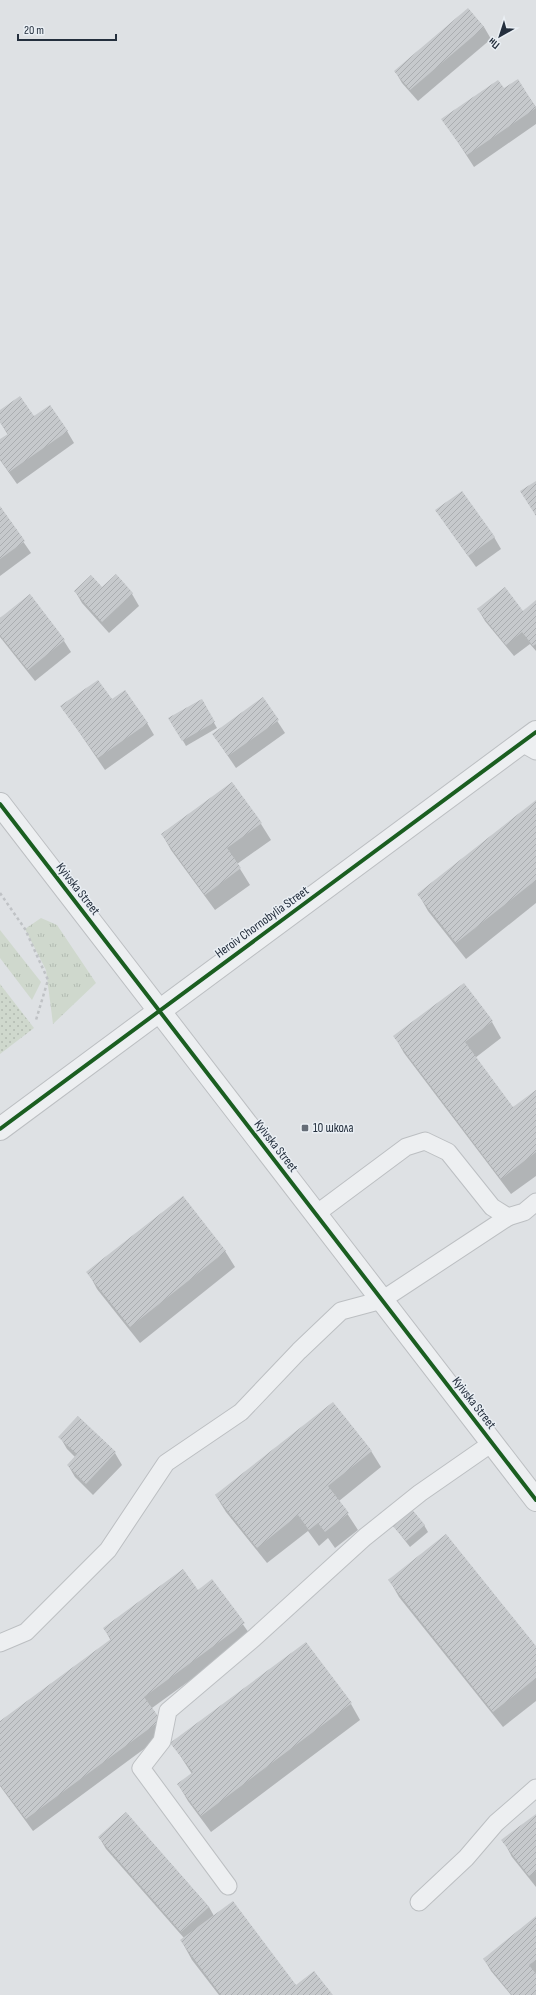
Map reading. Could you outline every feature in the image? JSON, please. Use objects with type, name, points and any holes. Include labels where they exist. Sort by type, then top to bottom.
[{"type":"street","name":"Heroiv Chornobylia Street","points":[[0,1129],[158,1010],[531,742]]},
{"type":"street","name":"Kyivska Street","points":[[0,804],[536,1500]]},
{"type":"lane","points":[[316,1214],[406,1147],[426,1141],[448,1152],[492,1207],[508,1217]]},
{"type":"lane","points":[[0,1643],[26,1632],[108,1550],[166,1463],[241,1412],[300,1350],[341,1312],[382,1300],[508,1217],[524,1212],[536,1202]]},
{"type":"lane","points":[[228,1886],[141,1768],[162,1741],[168,1711],[254,1638],[365,1537],[420,1493],[492,1443]]},
{"type":"lane","points":[[419,1902],[466,1858],[496,1823],[536,1788]]},
{"type":"path","points":[[0,893],[25,929],[48,980],[36,1020]]},
{"type":"green space","points":[[41,918],[57,925],[96,983],[53,1024],[46,970],[25,929]]},
{"type":"green space","points":[[0,930],[41,982],[32,1000],[0,958]]},
{"type":"green space","points":[[0,984],[34,1028],[0,1054]]},
{"type":"building","points":[[468,8],[484,27],[410,90],[394,71]]},
{"type":"building","points":[[518,79],[536,108],[467,155],[441,119],[498,80],[504,88]]},
{"type":"building","points":[[20,396],[34,416],[50,405],[68,431],[9,472],[0,459],[0,439],[8,434],[0,422],[0,410]]},
{"type":"building","points":[[536,481],[536,516],[520,491]]},
{"type":"building","points":[[462,491],[495,537],[468,556],[435,510]]},
{"type":"building","points":[[0,506],[25,541],[0,559]]},
{"type":"building","points":[[116,574],[133,593],[102,622],[74,591],[91,575],[102,587]]},
{"type":"building","points":[[505,587],[523,611],[536,600],[536,644],[533,646],[522,632],[506,645],[477,609]]},
{"type":"building","points":[[30,594],[65,640],[28,670],[0,635],[0,618]]},
{"type":"building","points":[[98,680],[112,699],[125,690],[148,723],[98,758],[60,706]]},
{"type":"building","points":[[263,697],[279,720],[228,756],[212,734]]},
{"type":"building","points":[[202,699],[215,722],[182,741],[168,718]]},
{"type":"building","points":[[232,782],[262,823],[227,848],[241,868],[205,895],[161,834]]},
{"type":"building","points":[[536,800],[536,880],[456,943],[417,894]]},
{"type":"building","points":[[464,983],[493,1021],[465,1042],[513,1107],[536,1090],[536,1152],[501,1179],[393,1036]]},
{"type":"building","points":[[183,1196],[226,1251],[130,1327],[86,1272]]},
{"type":"building","points":[[333,1402],[372,1451],[328,1486],[349,1513],[325,1532],[318,1523],[309,1530],[298,1515],[257,1548],[215,1495]]},
{"type":"building","points":[[78,1416],[116,1452],[86,1484],[67,1465],[77,1454],[58,1437]]},
{"type":"building","points":[[410,1507],[425,1525],[406,1541],[391,1524]]},
{"type":"building","points":[[446,1534],[536,1646],[536,1678],[493,1712],[388,1580]]},
{"type":"building","points":[[183,1569],[198,1590],[212,1579],[245,1623],[144,1697],[161,1720],[26,1819],[0,1785],[0,1721],[111,1639],[103,1628]]},
{"type":"building","points":[[306,1642],[352,1703],[201,1816],[177,1784],[193,1772],[170,1743]]},
{"type":"building","points":[[126,1812],[209,1907],[181,1932],[98,1837]]},
{"type":"building","points":[[536,1814],[536,1871],[529,1876],[501,1840]]},
{"type":"building","points":[[233,1901],[296,1985],[314,1971],[333,1995],[221,1995],[180,1940]]},
{"type":"building","points":[[536,1916],[536,1960],[529,1965],[536,1974],[536,1995],[512,1995],[483,1959]]},
{"type":"cycle path","points":[[0,1129],[536,732]]},
{"type":"cycle path","points":[[0,804],[536,1500]]},
{"type":"place","name":"10 школа","points":[[305,1128]]}]
